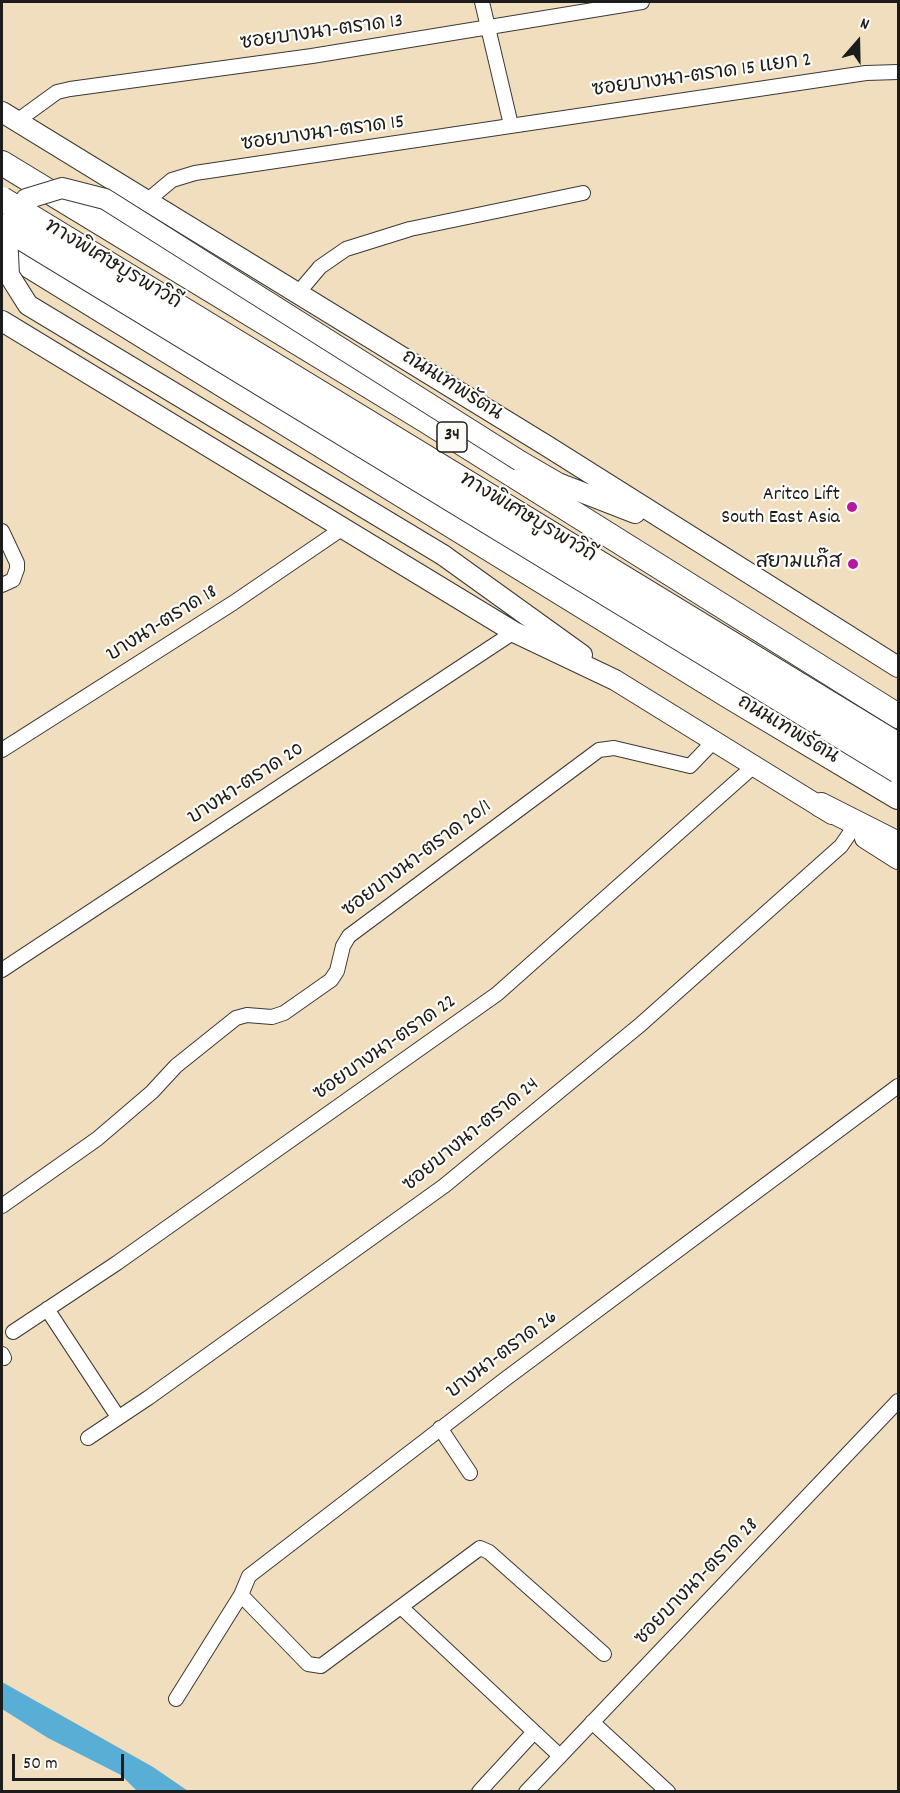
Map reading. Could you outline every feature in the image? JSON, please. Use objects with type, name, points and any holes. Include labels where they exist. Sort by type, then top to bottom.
[{"type":"highway","name":"34","points":[[2,163],[425,420],[898,716]]},
{"type":"highway","name":"ทางพิเศษบูรพาวิถี","points":[[2,199],[898,745]]},
{"type":"highway","name":"ทางพิเศษบูรพาวิถี","points":[[2,226],[898,771]]},
{"type":"highway","name":"ถนนเทพรัตน","points":[[2,249],[898,797]]},
{"type":"highway","points":[[802,739],[898,813]]},
{"type":"highway","points":[[821,805],[898,844]]},
{"type":"main road","name":"ถนนเทพรัตน","points":[[9,116],[298,292],[898,667]]},
{"type":"main road","points":[[680,530],[558,483],[105,199],[62,188],[26,199],[7,234],[9,274],[28,305],[443,555],[499,592],[615,680],[821,805],[852,830],[898,859]]},
{"type":"main road","points":[[2,321],[514,632],[615,680]]},
{"type":"street","points":[[482,2],[511,125]]},
{"type":"street","name":"ซอยบางนา-ตราด 13","points":[[9,116],[70,88],[489,28],[642,2]]},
{"type":"street","name":"ซอยบางนา-ตราด 15 แยก 2","points":[[511,125],[866,73],[898,72]]},
{"type":"street","name":"ซอยบางนา-ตราด 15","points":[[148,200],[172,180],[195,173],[364,150],[511,125]]},
{"type":"street","points":[[298,292],[320,267],[346,249],[410,229],[583,193]]},
{"type":"street","name":"บางนา-ตราด 18","points":[[2,750],[233,603],[343,528]]},
{"type":"street","points":[[2,531],[17,563],[13,580],[2,585]]},
{"type":"street","name":"บางนา-ตราด 20","points":[[2,970],[514,632]]},
{"type":"street","name":"ซอยบางนา-ตราด 20/1","points":[[2,1206],[97,1139],[152,1092],[176,1066],[236,1018],[247,1015],[272,1017],[284,1013],[331,980],[337,971],[343,946],[349,936],[599,750],[614,748],[690,766],[714,741]]},
{"type":"street","name":"ซอยบางนา-ตราด 22","points":[[14,1332],[117,1263],[497,994],[755,765]]},
{"type":"street","name":"ซอยบางนา-ตราด 24","points":[[88,1438],[444,1186],[640,1025],[841,846],[852,830]]},
{"type":"street","name":"บางนา-ตราด 26","points":[[176,1698],[241,1595],[249,1576],[440,1428],[898,1086]]},
{"type":"street","points":[[47,1309],[118,1417]]},
{"type":"street","name":"ซอยบางนา-ตราด 28","points":[[526,1791],[898,1401]]},
{"type":"street","points":[[440,1428],[471,1473]]},
{"type":"street","points":[[241,1595],[308,1664],[321,1666],[480,1548],[489,1552],[604,1654]]},
{"type":"street","points":[[402,1608],[560,1756]]},
{"type":"street","points":[[592,1722],[665,1791]]},
{"type":"street","points":[[479,1791],[534,1732]]},
{"type":"water","points":[[2,1682],[153,1767],[188,1791],[137,1791],[121,1775],[48,1738],[2,1709]]},
{"type":"place","name":"Aritco Lift South East Asia","points":[[852,507]]},
{"type":"place","name":"สยามแก๊ส","points":[[853,564]]}]
